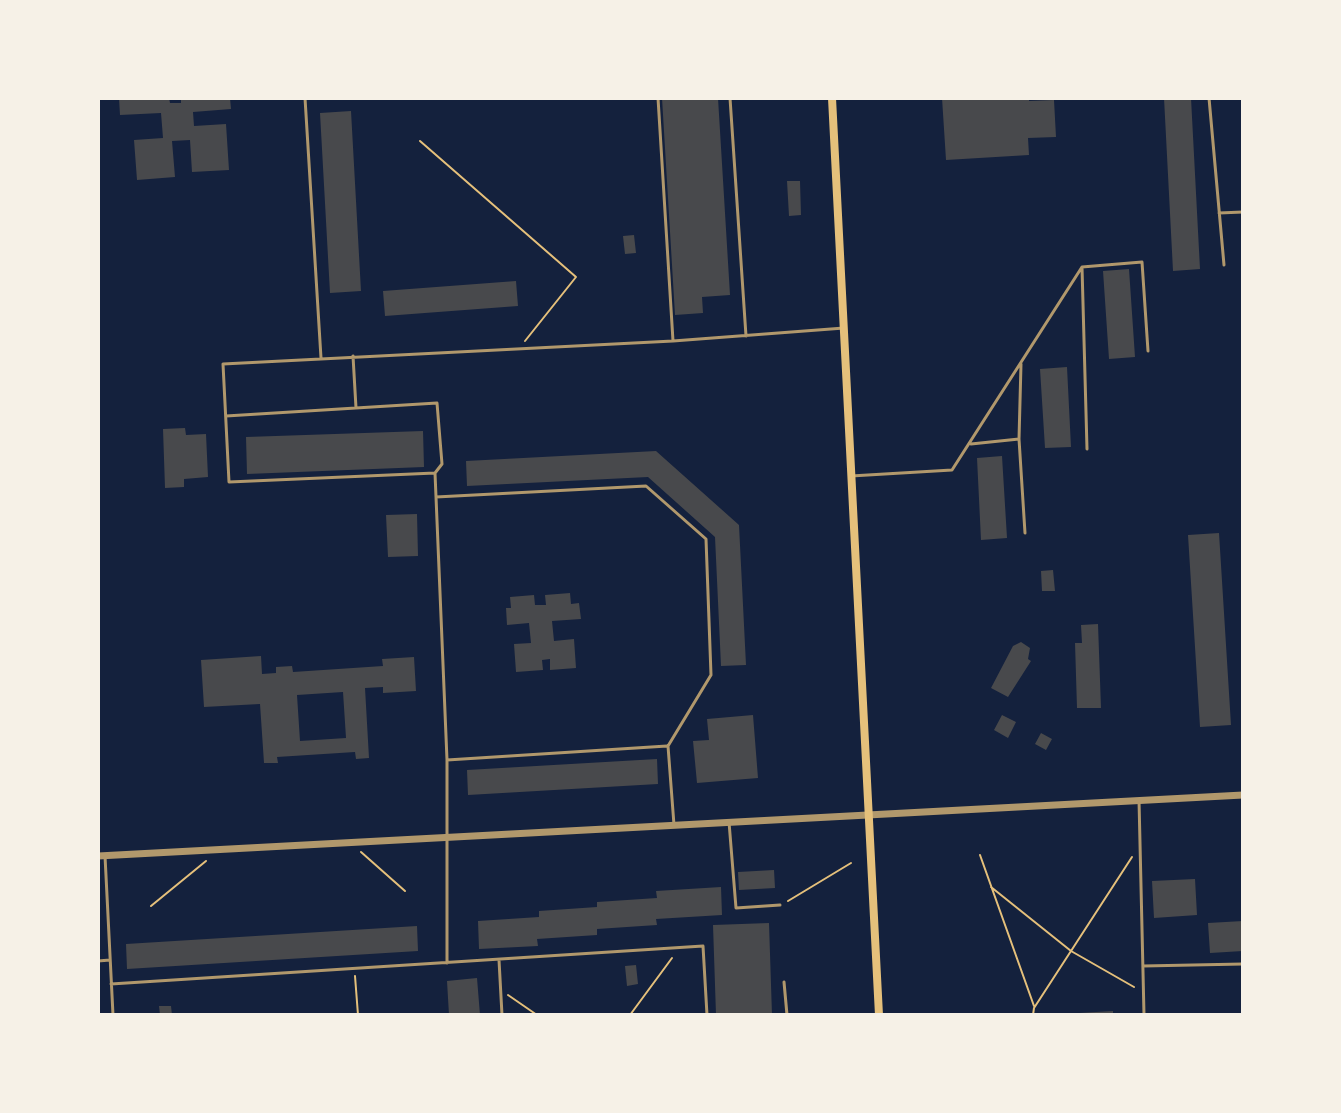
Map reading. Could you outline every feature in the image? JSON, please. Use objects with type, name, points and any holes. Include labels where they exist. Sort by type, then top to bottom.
[{"type":"main road","points":[[832,98],[879,1015]]},
{"type":"street","points":[[102,856],[1243,795]]},
{"type":"lane","points":[[305,98],[321,358]]},
{"type":"lane","points":[[490,98],[504,98]]},
{"type":"lane","points":[[658,98],[673,341]]},
{"type":"lane","points":[[730,98],[746,336]]},
{"type":"lane","points":[[1209,98],[1224,265]]},
{"type":"lane","points":[[1219,213],[1243,212]]},
{"type":"lane","points":[[1082,267],[1142,262],[1148,351]]},
{"type":"lane","points":[[851,476],[952,470],[1082,267]]},
{"type":"lane","points":[[1082,267],[1087,449]]},
{"type":"lane","points":[[435,473],[229,482],[223,364],[673,341],[844,328]]},
{"type":"lane","points":[[353,356],[356,408]]},
{"type":"lane","points":[[1021,364],[1019,439],[1025,533]]},
{"type":"lane","points":[[226,416],[437,403],[442,464],[435,473],[435,497],[447,760],[447,963]]},
{"type":"lane","points":[[968,444],[1019,439]]},
{"type":"lane","points":[[435,497],[646,486],[706,539],[711,675],[668,746],[674,825]]},
{"type":"lane","points":[[447,760],[668,746]]},
{"type":"lane","points":[[1139,800],[1144,1015]]},
{"type":"lane","points":[[729,822],[736,908],[780,905]]},
{"type":"lane","points":[[102,856],[113,1015]]},
{"type":"lane","points":[[111,984],[703,946],[707,1015]]},
{"type":"lane","points":[[98,961],[110,960]]},
{"type":"lane","points":[[499,960],[502,1015]]},
{"type":"lane","points":[[1143,966],[1243,964]]},
{"type":"lane","points":[[784,982],[787,1015]]},
{"type":"path","points":[[420,141],[576,277],[520,348]]},
{"type":"path","points":[[351,842],[405,891]]},
{"type":"path","points":[[1033,1015],[1034,1008],[1140,844]]},
{"type":"path","points":[[151,906],[220,850]]},
{"type":"path","points":[[980,855],[1034,1008]]},
{"type":"path","points":[[780,905],[851,863]]},
{"type":"path","points":[[991,887],[1071,951],[1143,991]]},
{"type":"path","points":[[630,1015],[679,948]]},
{"type":"path","points":[[355,968],[358,1015]]},
{"type":"path","points":[[501,989],[537,1015]]},
{"type":"building","points":[[119,98],[169,98],[170,103],[181,103],[181,98],[230,98],[231,109],[193,112],[194,126],[226,124],[229,170],[192,172],[190,140],[172,141],[175,177],[137,180],[134,140],[163,138],[161,113],[120,115]]},
{"type":"building","points":[[662,98],[718,98],[730,295],[702,297],[703,313],[675,315]]},
{"type":"building","points":[[942,98],[1054,100],[1056,137],[1028,138],[1029,155],[946,160]]},
{"type":"building","points":[[1164,98],[1191,98],[1200,269],[1173,271]]},
{"type":"building","points":[[351,111],[361,291],[330,293],[320,113]]},
{"type":"building","points":[[787,181],[800,181],[801,215],[789,216]]},
{"type":"building","points":[[634,235],[636,253],[625,254],[623,236]]},
{"type":"building","points":[[1129,269],[1135,357],[1109,359],[1103,271]]},
{"type":"building","points":[[516,281],[518,306],[385,316],[383,291]]},
{"type":"building","points":[[1067,367],[1071,447],[1045,448],[1040,369]]},
{"type":"building","points":[[185,428],[186,435],[206,434],[208,477],[184,479],[184,487],[165,488],[163,429]]},
{"type":"building","points":[[423,431],[424,467],[247,474],[246,437]]},
{"type":"building","points":[[656,451],[739,525],[746,665],[721,666],[715,537],[648,477],[467,486],[466,461]]},
{"type":"building","points":[[1002,456],[1007,538],[981,540],[977,458]]},
{"type":"building","points":[[417,514],[418,556],[388,557],[386,515]]},
{"type":"building","points":[[1219,533],[1231,725],[1200,727],[1188,535]]},
{"type":"building","points":[[1053,570],[1055,591],[1042,591],[1041,571]]},
{"type":"building","points":[[570,593],[571,604],[579,603],[581,619],[552,621],[554,641],[574,639],[576,668],[550,670],[550,659],[542,660],[543,670],[516,672],[514,644],[531,643],[529,623],[507,625],[506,608],[511,608],[510,597],[534,595],[535,605],[546,605],[545,595]]},
{"type":"building","points":[[1098,624],[1101,708],[1077,708],[1075,643],[1082,643],[1081,625]]},
{"type":"building","points":[[1021,642],[1030,648],[1028,659],[1031,661],[1008,697],[991,688],[1013,646]]},
{"type":"building","points":[[261,656],[262,674],[276,673],[276,667],[292,666],[293,672],[383,666],[382,659],[414,657],[416,691],[383,693],[383,687],[365,688],[369,758],[356,759],[355,752],[277,757],[278,763],[264,763],[260,704],[204,707],[201,660]],"holes":[[[343,692],[346,738],[300,741],[297,695]]]},
{"type":"building","points":[[753,715],[758,778],[697,783],[693,741],[709,740],[707,719]]},
{"type":"building","points":[[1002,715],[1016,722],[1008,738],[994,730]]},
{"type":"building","points":[[1041,733],[1052,739],[1046,750],[1035,744]]},
{"type":"building","points":[[657,759],[658,784],[468,795],[467,770]]},
{"type":"building","points":[[774,870],[775,888],[739,890],[738,872]]},
{"type":"building","points":[[1195,879],[1197,915],[1154,918],[1152,881]]},
{"type":"building","points":[[721,887],[722,915],[656,919],[657,925],[597,929],[597,935],[537,939],[538,946],[479,949],[478,921],[539,917],[539,911],[597,907],[597,902],[657,898],[656,891]]},
{"type":"building","points":[[1243,921],[1243,951],[1210,953],[1208,923]]},
{"type":"building","points":[[769,923],[772,1015],[716,1015],[713,925]]},
{"type":"building","points":[[417,926],[418,951],[127,969],[126,944]]},
{"type":"building","points":[[636,965],[638,984],[627,986],[625,966]]},
{"type":"building","points":[[477,978],[480,1015],[449,1015],[447,981]]},
{"type":"building","points":[[159,1006],[171,1006],[172,1015],[160,1015]]},
{"type":"building","points":[[1113,1011],[1113,1015],[1079,1015],[1079,1013]]}]
